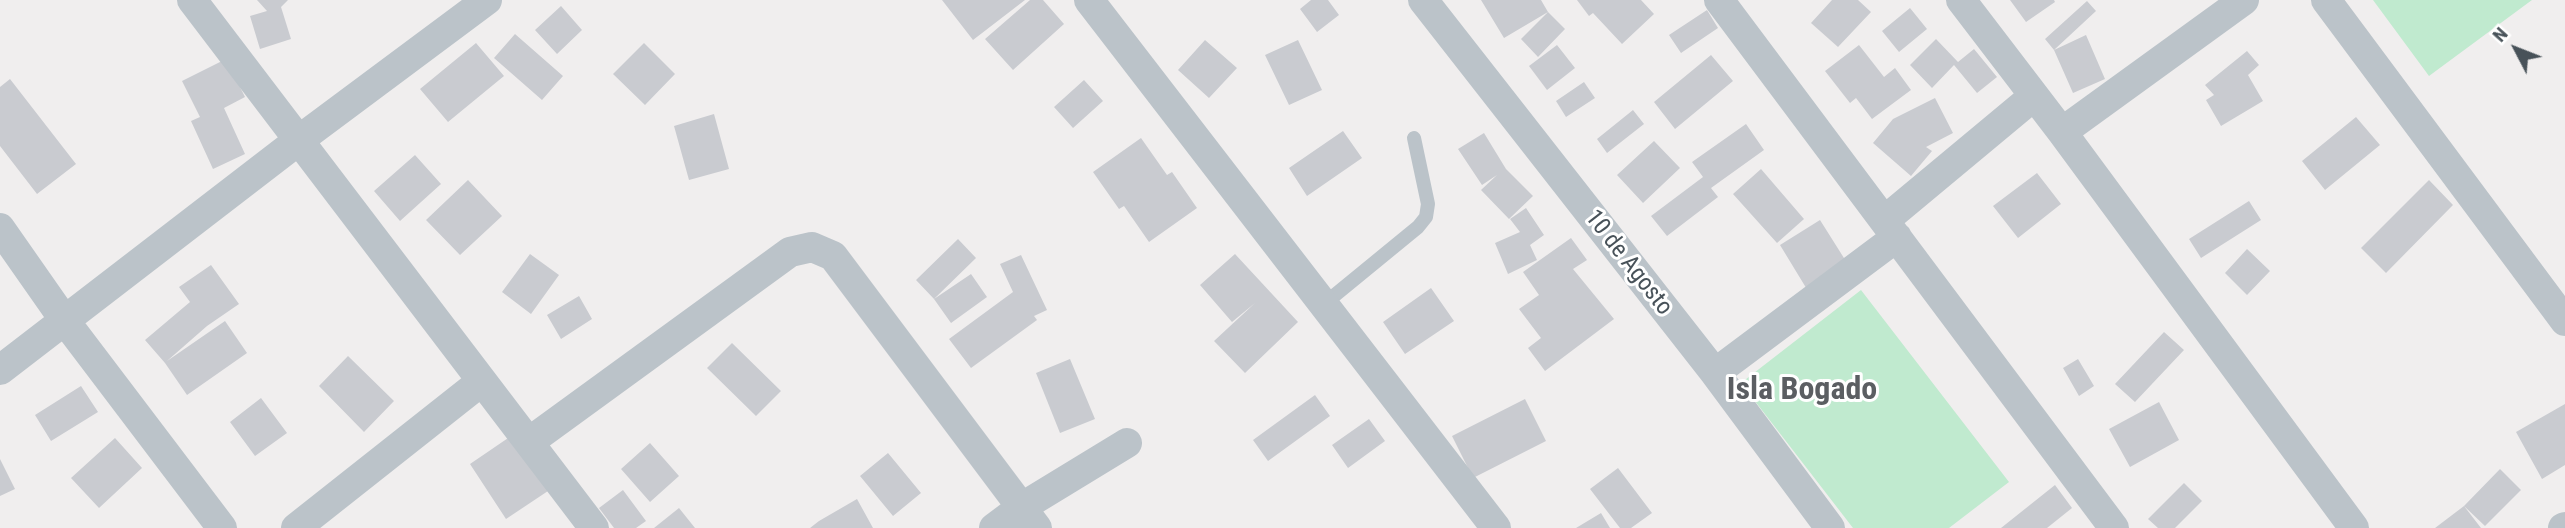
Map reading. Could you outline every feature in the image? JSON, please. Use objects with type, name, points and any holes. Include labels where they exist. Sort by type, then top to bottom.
[{"type":"street","points":[[192,0],[594,528]]},
{"type":"street","points":[[0,370],[299,140],[487,0]]},
{"type":"street","points":[[1089,0],[1496,528]]},
{"type":"street","name":"10 de Agosto","points":[[1423,0],[1715,373],[1830,528]]},
{"type":"street","points":[[1719,0],[2114,528]]},
{"type":"street","points":[[1961,0],[2062,132],[2354,528]]},
{"type":"street","points":[[2062,132],[2244,0]]},
{"type":"street","points":[[2326,0],[2565,321]]},
{"type":"street","points":[[1715,373],[1891,228],[2035,96]]},
{"type":"street","points":[[0,228],[65,320],[222,528]]},
{"type":"street","points":[[528,442],[790,252],[812,247],[833,256],[1030,518]]},
{"type":"street","points":[[296,528],[482,381]]},
{"type":"street","points":[[994,528],[1030,518],[1127,443]]},
{"type":"lane","points":[[1324,304],[1418,228],[1426,217],[1428,204],[1414,138]]},
{"type":"green space","points":[[2373,0],[2532,0],[2429,76]]},
{"type":"green space","points":[[1861,290],[2009,482],[1949,528],[1853,528],[1741,383]]},
{"type":"building","points":[[257,0],[288,0],[281,7],[291,39],[260,49],[250,16],[267,11]]},
{"type":"building","points":[[942,0],[1025,0],[973,40]]},
{"type":"building","points":[[1030,0],[1043,0],[1064,24],[1013,70],[985,39]]},
{"type":"building","points":[[1311,0],[1328,0],[1339,15],[1317,32],[1300,9]]},
{"type":"building","points":[[1481,0],[1541,0],[1548,12],[1504,38]]},
{"type":"building","points":[[1577,0],[1641,0],[1654,14],[1622,44],[1593,13],[1589,16]]},
{"type":"building","points":[[1832,0],[1858,0],[1871,12],[1838,47],[1811,23]]},
{"type":"building","points":[[2010,0],[2054,0],[2055,2],[2026,22]]},
{"type":"building","points":[[2087,1],[2096,11],[2054,50],[2045,39]]},
{"type":"building","points":[[561,6],[582,30],[557,54],[535,30]]},
{"type":"building","points":[[1910,8],[1927,29],[1899,52],[1882,31]]},
{"type":"building","points":[[1707,10],[1718,28],[1681,53],[1669,35]]},
{"type":"building","points":[[1548,12],[1565,29],[1538,57],[1521,39]]},
{"type":"building","points":[[515,34],[563,76],[542,100],[494,58]]},
{"type":"building","points":[[2086,35],[2105,79],[2073,93],[2054,50]]},
{"type":"building","points":[[1936,39],[1958,62],[1974,49],[1997,77],[1977,93],[1954,65],[1932,88],[1910,65]]},
{"type":"building","points":[[1205,40],[1237,68],[1209,98],[1178,70]]},
{"type":"building","points":[[1298,40],[1322,90],[1289,105],[1265,55]]},
{"type":"building","points":[[476,43],[504,76],[448,122],[420,89]]},
{"type":"building","points":[[644,43],[675,74],[645,105],[613,74]]},
{"type":"building","points":[[1557,45],[1575,68],[1547,90],[1529,66]]},
{"type":"building","points":[[1859,45],[1884,77],[1895,68],[1911,90],[1872,119],[1856,98],[1850,103],[1825,71]]},
{"type":"building","points":[[2247,51],[2259,65],[2248,75],[2263,101],[2221,126],[2206,100],[2214,95],[2205,85]]},
{"type":"building","points":[[1711,55],[1733,81],[1675,129],[1654,102]]},
{"type":"building","points":[[226,59],[245,97],[224,108],[245,154],[213,169],[191,121],[200,117],[182,81]]},
{"type":"building","points":[[10,79],[76,164],[37,194],[0,146],[0,87]]},
{"type":"building","points":[[1084,80],[1103,101],[1073,128],[1054,107]]},
{"type":"building","points":[[1584,82],[1595,98],[1566,117],[1556,101]]},
{"type":"building","points":[[1935,98],[1953,133],[1926,147],[1932,151],[1911,176],[1873,143],[1893,119]]},
{"type":"building","points":[[1633,110],[1644,124],[1607,153],[1597,139]]},
{"type":"building","points":[[714,114],[729,169],[689,180],[674,126]]},
{"type":"building","points":[[2356,117],[2380,145],[2325,190],[2302,161]]},
{"type":"building","points":[[1746,124],[1764,150],[1711,188],[1718,197],[1667,236],[1651,216],[1703,177],[1692,162]]},
{"type":"building","points":[[1343,131],[1362,158],[1307,196],[1289,168]]},
{"type":"building","points":[[1484,133],[1506,169],[1533,196],[1509,219],[1481,190],[1497,175],[1482,185],[1458,149]]},
{"type":"building","points":[[1141,138],[1167,175],[1172,172],[1197,208],[1149,242],[1124,206],[1119,209],[1093,172]]},
{"type":"building","points":[[1654,141],[1680,168],[1643,203],[1617,175]]},
{"type":"building","points":[[415,155],[441,184],[400,221],[374,191]]},
{"type":"building","points":[[1761,169],[1804,219],[1777,243],[1733,194]]},
{"type":"building","points":[[2037,173],[2061,204],[2018,238],[1993,206]]},
{"type":"building","points":[[468,180],[502,216],[460,255],[426,220]]},
{"type":"building","points":[[2429,180],[2453,205],[2386,273],[2361,248]]},
{"type":"building","points":[[2249,201],[2261,220],[2201,258],[2189,239]]},
{"type":"building","points":[[1526,208],[1544,235],[1530,245],[1537,260],[1508,274],[1495,243],[1520,232],[1510,219]]},
{"type":"building","points":[[1820,220],[1849,266],[1808,291],[1780,245]]},
{"type":"building","points":[[1571,238],[1587,260],[1573,269],[1614,319],[1545,371],[1528,348],[1541,338],[1519,309],[1539,295],[1523,272]]},
{"type":"building","points":[[958,239],[976,258],[934,299],[916,280]]},
{"type":"building","points":[[2247,249],[2270,271],[2247,295],[2225,273]]},
{"type":"building","points":[[530,254],[559,275],[531,314],[502,292]]},
{"type":"building","points":[[1235,254],[1298,322],[1245,373],[1214,341],[1255,303],[1232,322],[1200,285]]},
{"type":"building","points":[[1021,255],[1047,310],[1034,316],[1037,320],[971,368],[949,339],[1013,292],[1000,264]]},
{"type":"building","points":[[211,265],[239,304],[207,326],[167,361],[225,321],[247,353],[187,395],[145,340],[190,302],[179,287]]},
{"type":"building","points":[[971,274],[987,297],[951,323],[934,299]]},
{"type":"building","points":[[1431,288],[1454,321],[1405,354],[1383,322]]},
{"type":"building","points":[[579,296],[592,319],[561,339],[547,315]]},
{"type":"building","points":[[2164,332],[2184,350],[2135,402],[2115,384]]},
{"type":"building","points":[[732,343],[781,391],[756,416],[707,368]]},
{"type":"building","points":[[348,356],[394,401],[364,432],[319,386]]},
{"type":"building","points":[[1070,359],[1095,419],[1060,433],[1036,373]]},
{"type":"building","points":[[2078,359],[2094,386],[2079,396],[2063,368]]},
{"type":"building","points":[[81,386],[98,412],[51,441],[35,415]]},
{"type":"building","points":[[1315,395],[1330,416],[1268,461],[1253,440]]},
{"type":"building","points":[[261,398],[287,433],[255,456],[230,422]]},
{"type":"building","points":[[1525,399],[1546,441],[1473,478],[1452,436]]},
{"type":"building","points":[[2159,402],[2179,440],[2130,467],[2109,429]]},
{"type":"building","points":[[2565,404],[2565,465],[2542,479],[2516,432]]},
{"type":"building","points":[[1369,419],[1385,441],[1348,468],[1332,445]]},
{"type":"building","points":[[514,434],[551,489],[506,519],[470,464]]},
{"type":"building","points":[[115,438],[142,468],[99,508],[71,478]]},
{"type":"building","points":[[650,443],[679,476],[650,502],[621,469]]},
{"type":"building","points":[[888,453],[921,493],[893,516],[860,476]]},
{"type":"building","points":[[0,459],[15,489],[0,496]]},
{"type":"building","points":[[1618,468],[1652,513],[1631,528],[1620,528],[1590,489]]},
{"type":"building","points":[[2500,469],[2521,490],[2485,526],[2464,506]]},
{"type":"building","points":[[2184,483],[2202,501],[2175,528],[2158,528],[2148,519]]},
{"type":"building","points":[[2055,485],[2072,508],[2047,528],[2001,528]]},
{"type":"building","points":[[623,490],[646,521],[636,528],[614,528],[599,508]]},
{"type":"building","points":[[857,499],[873,528],[810,528],[819,521]]},
{"type":"building","points":[[2464,506],[2481,528],[2435,528]]},
{"type":"building","points":[[679,508],[695,528],[654,528]]},
{"type":"building","points":[[1601,513],[1610,528],[1576,528]]},
{"type":"district","name":"Isla Bogado","points":[[1802,391]]}]
